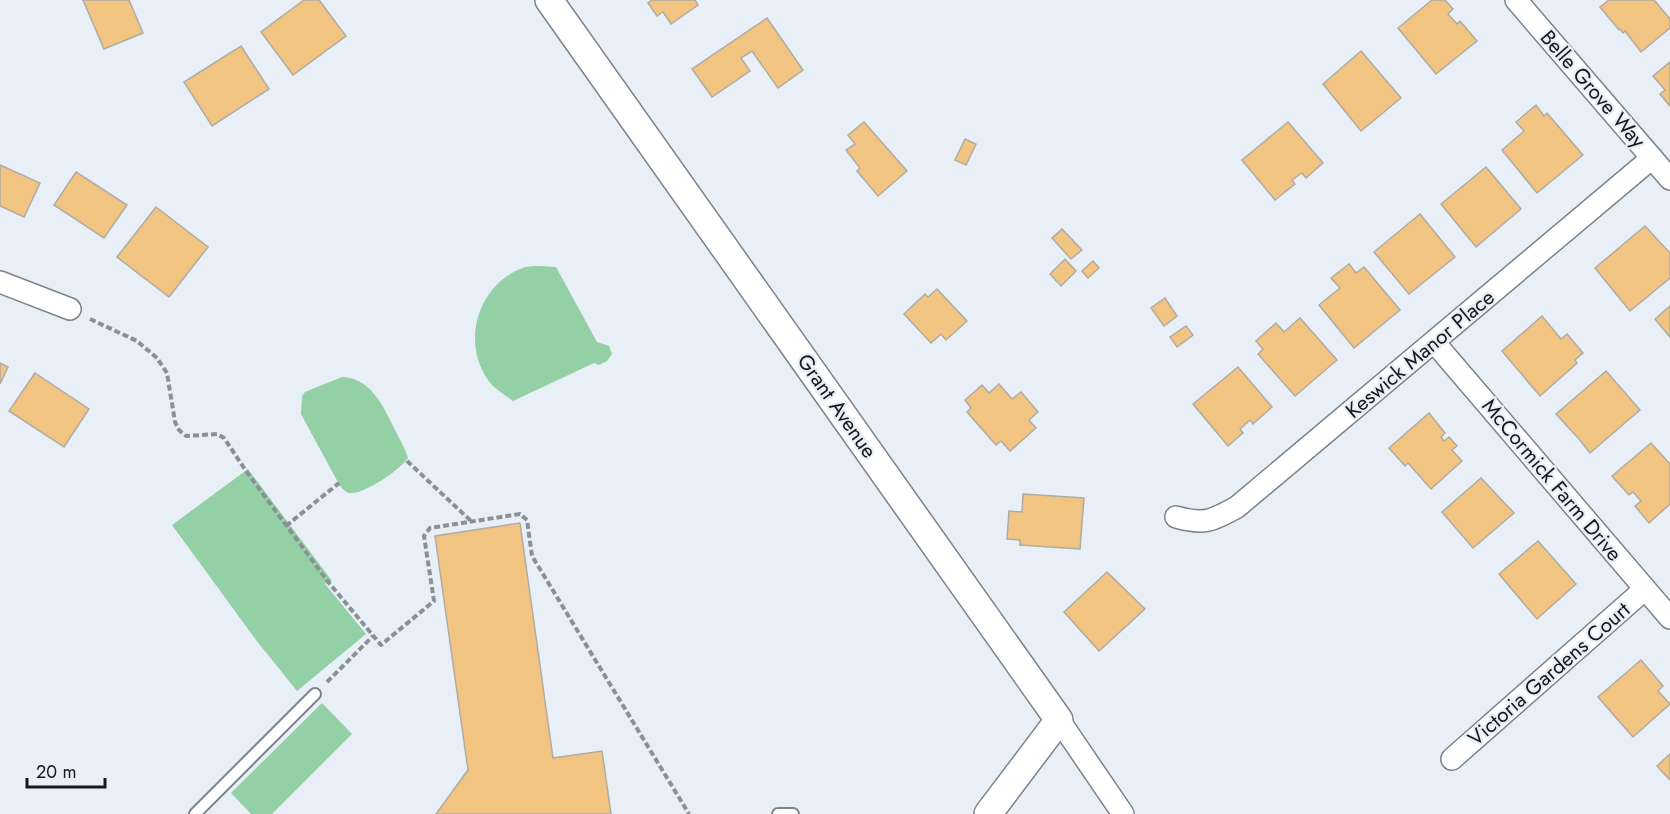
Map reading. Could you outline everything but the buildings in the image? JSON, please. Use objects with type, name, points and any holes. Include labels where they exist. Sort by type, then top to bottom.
[{"type":"street","name":"Grant Avenue","points":[[549,0],[1059,720],[1123,814]]},
{"type":"street","name":"Belle Grove Way","points":[[1516,0],[1670,179]]},
{"type":"street","name":"Keswick Manor Place","points":[[1176,517],[1195,522],[1216,519],[1236,507],[1653,158]]},
{"type":"street","points":[[0,282],[70,309]]},
{"type":"street","name":"McCormick Farm Drive","points":[[1434,342],[1670,618]]},
{"type":"street","name":"Victoria Gardens Court","points":[[1452,759],[1645,589]]},
{"type":"street","points":[[988,814],[1059,720]]},
{"type":"lane","points":[[195,814],[315,694]]},
{"type":"lane","points":[[778,814],[794,814]]},
{"type":"path","points":[[70,309],[137,341],[157,358],[167,373],[175,422],[179,430],[186,436],[217,434],[224,438],[329,583],[381,645],[434,601],[424,536],[430,528],[520,514],[527,520],[532,556],[689,814]]},
{"type":"path","points":[[407,461],[471,521]]},
{"type":"path","points":[[286,526],[339,483]]},
{"type":"path","points":[[315,694],[373,636]]},
{"type":"green space","points":[[525,267],[556,267],[597,342],[609,346],[612,354],[607,361],[599,365],[594,363],[513,401],[490,383],[480,365],[475,332],[478,316],[485,300],[507,276]]},
{"type":"green space","points":[[342,377],[361,382],[375,395],[408,458],[383,480],[366,489],[350,493],[340,486],[301,414],[302,396],[305,392]]},
{"type":"green space","points":[[248,469],[332,581],[325,584],[366,634],[297,691],[256,640],[172,525]]},
{"type":"green space","points":[[322,703],[352,734],[272,814],[251,814],[231,793]]}]
